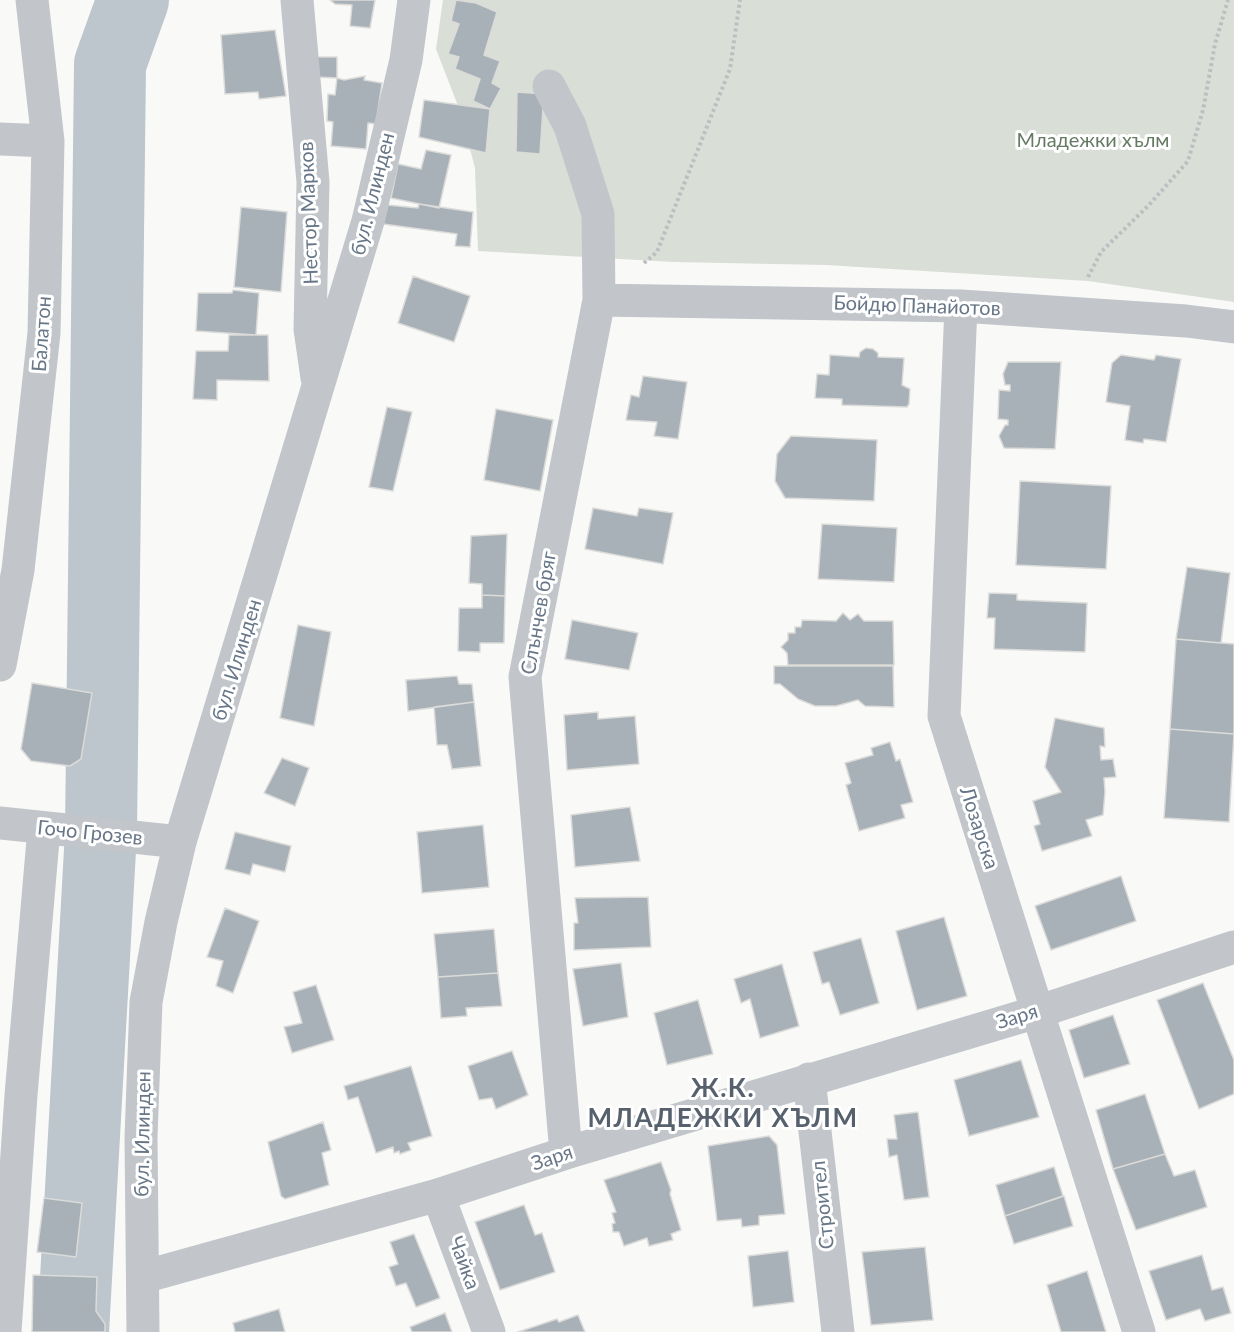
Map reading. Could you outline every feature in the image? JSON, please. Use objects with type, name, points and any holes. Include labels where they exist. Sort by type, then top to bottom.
[{"type":"street","name":"Балатон","points":[[0,665],[18,570],[44,333],[48,141],[32,0]]},
{"type":"street","name":"Нестор Марков","points":[[297,0],[312,183],[310,329],[319,389]]},
{"type":"street","name":"бул. Илинден","points":[[143,1332],[141,1137],[146,1002],[160,922],[180,842],[368,221],[406,60],[414,0]]},
{"type":"street","name":"Слънчев бряг","points":[[549,86],[570,126],[598,214],[599,300],[525,677],[566,1153]]},
{"type":"street","points":[[0,139],[48,141]]},
{"type":"street","name":"Бойдю Панайотов","points":[[599,300],[961,306],[1071,312],[1234,327]]},
{"type":"street","name":"Лозарска","points":[[961,306],[944,716],[1139,1332]]},
{"type":"street","name":"Гочо Грозев","points":[[0,823],[180,842]]},
{"type":"street","points":[[5,1332],[21,1095],[44,828]]},
{"type":"street","name":"Заря","points":[[143,1277],[438,1195],[566,1153],[1037,1012],[1234,947]]},
{"type":"street","name":"Строител","points":[[809,1079],[838,1332]]},
{"type":"street","name":"Чайка","points":[[438,1195],[489,1332]]},
{"type":"path","points":[[657,252],[730,69],[740,0]]},
{"type":"path","points":[[1071,312],[1101,252],[1149,205],[1188,161],[1203,110],[1215,44],[1228,0]]},
{"type":"green space","name":"Младежки хълм","points":[[443,0],[1234,0],[1234,302],[1088,281],[826,265],[674,262],[478,251],[475,168],[460,111],[436,49]]},
{"type":"building","points":[[330,0],[375,0],[370,28],[350,26],[352,5],[335,4]]},
{"type":"building","points":[[456,0],[476,3],[497,12],[484,55],[500,61],[492,83],[501,88],[490,109],[473,101],[480,79],[455,69],[459,57],[448,54],[459,24],[451,21]]},
{"type":"building","points":[[275,30],[286,96],[259,99],[258,92],[225,94],[221,35]]},
{"type":"building","points":[[314,57],[337,57],[337,78],[315,77]]},
{"type":"building","points":[[365,76],[364,80],[382,83],[376,124],[368,123],[366,149],[331,146],[333,122],[327,121],[328,94],[335,95],[337,78],[344,80]]},
{"type":"building","points":[[517,92],[544,94],[540,154],[516,152]]},
{"type":"building","points":[[424,100],[490,109],[486,153],[419,137]]},
{"type":"building","points":[[426,150],[451,155],[439,208],[391,198],[398,164],[421,169]]},
{"type":"building","points":[[419,204],[473,212],[470,247],[455,246],[457,234],[383,224],[388,205],[418,208]]},
{"type":"building","points":[[241,207],[287,212],[281,292],[234,287]]},
{"type":"building","points":[[413,276],[470,296],[454,342],[398,323]]},
{"type":"building","points":[[233,290],[259,293],[256,335],[196,331],[198,293],[232,293]]},
{"type":"building","points":[[229,335],[268,335],[269,381],[217,380],[217,400],[193,399],[196,351],[228,351]]},
{"type":"building","points":[[866,348],[873,349],[878,353],[878,357],[904,358],[902,385],[910,389],[907,407],[842,405],[842,399],[815,398],[817,374],[829,375],[830,355],[859,357],[860,352]]},
{"type":"building","points":[[1121,355],[1154,360],[1156,355],[1181,359],[1166,442],[1144,439],[1143,443],[1125,440],[1130,406],[1106,402],[1112,363]]},
{"type":"building","points":[[1008,362],[1061,362],[1055,449],[1004,448],[999,436],[1005,425],[1008,425],[1008,420],[998,419],[999,390],[1010,391],[1010,385],[1005,385],[1003,374]]},
{"type":"building","points":[[643,376],[687,382],[678,439],[654,436],[657,422],[626,420],[631,395],[639,397]]},
{"type":"building","points":[[387,407],[412,412],[393,491],[369,487]]},
{"type":"building","points":[[496,409],[553,420],[540,491],[484,480]]},
{"type":"building","points":[[791,436],[877,440],[874,501],[785,498],[775,481],[777,454]]},
{"type":"building","points":[[1020,481],[1111,486],[1106,569],[1016,565]]},
{"type":"building","points":[[593,508],[637,516],[639,508],[673,513],[663,564],[585,549]]},
{"type":"building","points":[[822,524],[897,528],[894,582],[818,579]]},
{"type":"building","points":[[507,534],[505,596],[482,595],[482,584],[469,583],[471,536]]},
{"type":"building","points":[[1187,567],[1230,573],[1221,643],[1176,639]]},
{"type":"building","points":[[989,593],[1017,594],[1017,600],[1087,603],[1085,652],[994,649],[995,618],[987,618]]},
{"type":"building","points":[[482,595],[505,596],[504,643],[480,643],[480,652],[458,651],[459,608],[482,608]]},
{"type":"building","points":[[843,613],[850,620],[858,614],[864,621],[893,621],[894,665],[788,665],[787,653],[781,647],[788,640],[788,633],[795,633],[795,627],[801,627],[802,620],[836,621]]},
{"type":"building","points":[[572,620],[638,633],[629,670],[565,659]]},
{"type":"building","points":[[298,625],[331,632],[314,726],[280,718]]},
{"type":"building","points":[[1176,639],[1234,644],[1234,734],[1170,729]]},
{"type":"building","points":[[774,666],[893,666],[894,707],[865,706],[858,700],[836,706],[815,706],[798,699],[780,684],[774,684]]},
{"type":"building","points":[[457,676],[459,684],[472,684],[474,702],[408,711],[406,680]]},
{"type":"building","points":[[32,683],[92,693],[81,759],[70,766],[31,761],[21,749]]},
{"type":"building","points":[[474,702],[481,766],[452,769],[447,745],[437,745],[434,707]]},
{"type":"building","points":[[598,712],[598,719],[635,716],[639,764],[567,770],[564,715]]},
{"type":"building","points":[[1055,718],[1104,728],[1105,747],[1100,746],[1101,760],[1113,759],[1116,777],[1104,778],[1103,815],[1086,820],[1092,836],[1042,851],[1034,826],[1040,824],[1033,801],[1061,792],[1045,767]]},
{"type":"building","points":[[1170,729],[1234,734],[1229,822],[1164,818]]},
{"type":"building","points":[[890,742],[896,761],[900,759],[913,802],[901,805],[905,818],[859,831],[846,785],[851,783],[845,763],[873,755],[871,748]]},
{"type":"building","points":[[282,758],[309,768],[295,806],[264,793]]},
{"type":"building","points":[[630,807],[640,861],[575,867],[571,815]]},
{"type":"building","points":[[483,825],[489,887],[422,893],[417,832]]},
{"type":"building","points":[[235,832],[291,846],[285,872],[253,864],[250,875],[225,869]]},
{"type":"building","points":[[1121,876],[1136,921],[1051,950],[1035,906]]},
{"type":"building","points":[[648,897],[651,947],[574,950],[574,923],[578,923],[575,898]]},
{"type":"building","points":[[225,908],[259,921],[233,993],[216,986],[223,961],[207,957]]},
{"type":"building","points":[[944,917],[967,996],[917,1010],[896,931]]},
{"type":"building","points":[[494,929],[498,973],[438,977],[434,934]]},
{"type":"building","points":[[861,938],[879,1003],[840,1015],[829,982],[822,984],[813,952]]},
{"type":"building","points":[[621,963],[628,1017],[583,1026],[573,969]]},
{"type":"building","points":[[782,964],[799,1026],[760,1038],[750,999],[741,1003],[734,979]]},
{"type":"building","points":[[498,973],[502,1006],[466,1008],[467,1016],[441,1018],[438,977]]},
{"type":"building","points":[[1203,983],[1234,1060],[1234,1094],[1199,1109],[1157,1000]]},
{"type":"building","points":[[316,985],[334,1040],[292,1053],[284,1027],[302,1023],[293,992]]},
{"type":"building","points":[[698,1000],[713,1054],[667,1065],[654,1013]]},
{"type":"building","points":[[1113,1015],[1130,1064],[1084,1078],[1069,1030]]},
{"type":"building","points":[[512,1051],[528,1095],[496,1109],[492,1098],[479,1100],[468,1066]]},
{"type":"building","points":[[1021,1060],[1039,1117],[969,1136],[954,1080]]},
{"type":"building","points":[[411,1066],[432,1136],[408,1143],[411,1150],[400,1154],[399,1151],[394,1153],[393,1147],[376,1153],[358,1097],[348,1100],[344,1086]]},
{"type":"building","points":[[1145,1094],[1165,1154],[1113,1169],[1096,1110]]},
{"type":"building","points":[[918,1112],[929,1197],[904,1200],[897,1155],[889,1157],[887,1139],[897,1139],[894,1115]]},
{"type":"building","points":[[323,1122],[331,1150],[322,1153],[329,1185],[285,1199],[281,1196],[268,1142]]},
{"type":"building","points":[[769,1136],[777,1145],[785,1214],[759,1216],[759,1225],[742,1227],[741,1219],[717,1221],[708,1146]]},
{"type":"building","points":[[1165,1154],[1174,1176],[1195,1170],[1207,1207],[1136,1230],[1113,1169]]},
{"type":"building","points":[[661,1162],[681,1230],[671,1234],[673,1240],[649,1246],[647,1238],[624,1246],[619,1232],[613,1232],[612,1224],[615,1223],[612,1213],[616,1212],[604,1180]]},
{"type":"building","points":[[1054,1167],[1063,1196],[1005,1216],[996,1185]]},
{"type":"building","points":[[1064,1196],[1073,1226],[1014,1244],[1005,1216]]},
{"type":"building","points":[[44,1198],[82,1203],[76,1257],[37,1252]]},
{"type":"building","points":[[524,1205],[535,1235],[542,1233],[555,1272],[500,1290],[475,1222]]},
{"type":"building","points":[[414,1234],[440,1298],[416,1307],[406,1283],[396,1286],[389,1267],[398,1264],[390,1242]]},
{"type":"building","points":[[925,1247],[933,1320],[871,1325],[862,1252]]},
{"type":"building","points":[[788,1251],[794,1302],[753,1307],[748,1256]]},
{"type":"building","points":[[1202,1255],[1212,1290],[1223,1287],[1231,1313],[1205,1321],[1200,1309],[1166,1320],[1149,1271]]},
{"type":"building","points":[[1087,1271],[1106,1332],[1061,1332],[1047,1285]]},
{"type":"building","points":[[33,1275],[97,1277],[96,1311],[105,1324],[105,1332],[32,1332]]},
{"type":"building","points":[[279,1309],[285,1332],[235,1332],[233,1323]]},
{"type":"building","points":[[445,1313],[452,1332],[412,1332],[410,1327]]},
{"type":"building","points":[[578,1315],[585,1332],[518,1332],[557,1319],[559,1322]]},
{"type":"waterway","points":[[73,1332],[101,832],[110,64],[133,0]]},
{"type":"district","name":"Ж.К. МЛАДЕЖКИ ХЪЛМ","points":[[723,1104]]}]
